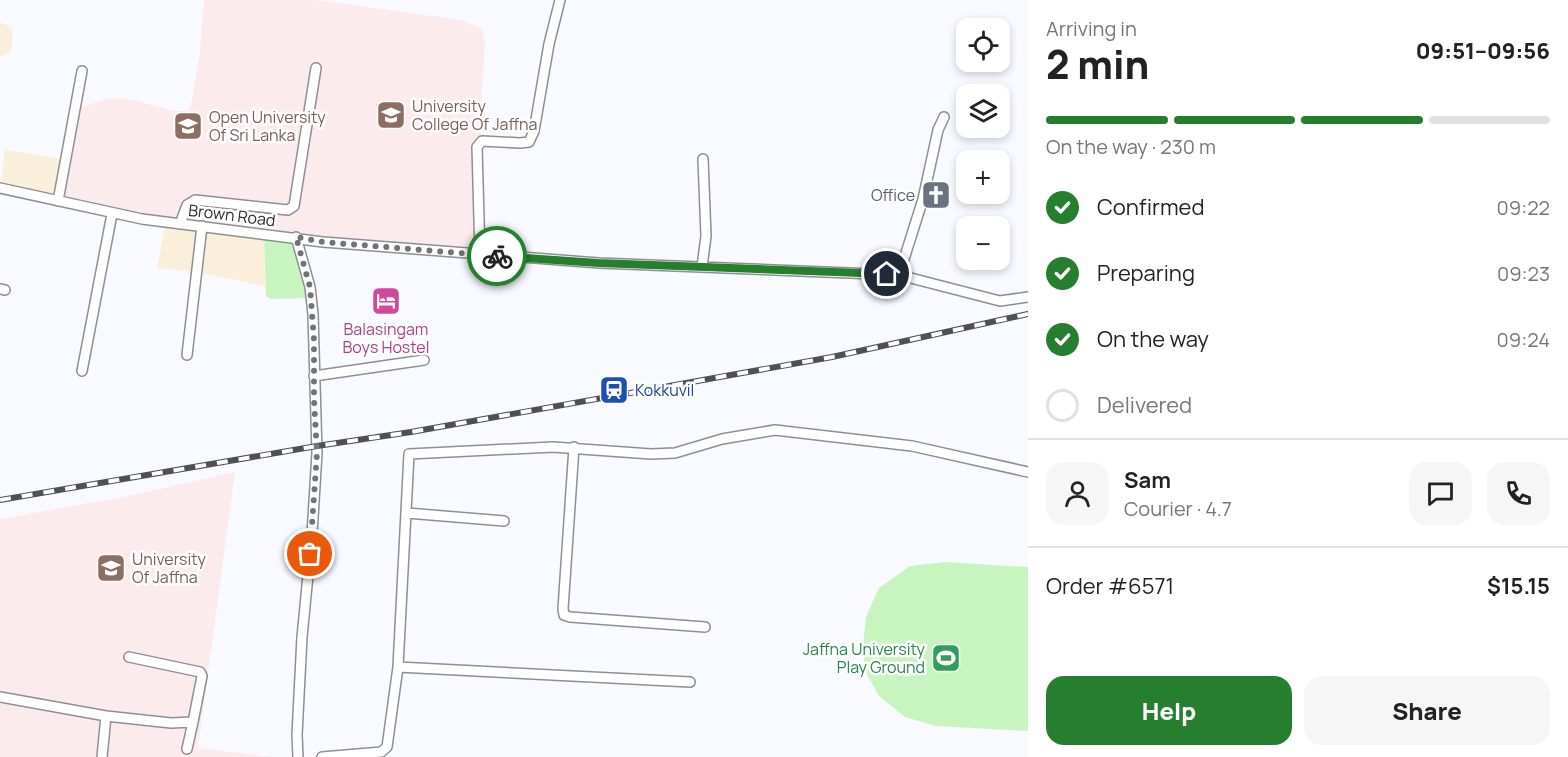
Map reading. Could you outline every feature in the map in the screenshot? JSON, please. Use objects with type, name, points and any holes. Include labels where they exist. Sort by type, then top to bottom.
[{"type":"street","points":[[480,255],[477,147],[482,141],[529,142],[534,131],[549,44],[560,0]]},
{"type":"street","points":[[180,224],[187,205],[195,200],[288,210],[294,206],[316,68]]},
{"type":"street","points":[[58,201],[82,71]]},
{"type":"street","points":[[899,275],[923,199],[938,130],[944,117]]},
{"type":"street","points":[[702,159],[706,236],[702,267]]},
{"type":"street","name":"Brown Road","points":[[0,188],[112,214],[323,242],[598,263],[899,275],[999,301],[1028,297]]},
{"type":"street","points":[[82,371],[112,214]]},
{"type":"street","points":[[187,356],[201,226]]},
{"type":"street","points":[[296,237],[310,287],[317,453],[302,637],[298,757]]},
{"type":"street","points":[[314,376],[423,360]]},
{"type":"street","points":[[322,757],[381,752],[387,747],[398,667],[409,454],[553,447],[651,454],[675,453],[722,440],[775,430],[912,446],[1028,472]]},
{"type":"street","points":[[574,447],[564,615],[705,627]]},
{"type":"street","points":[[407,513],[504,521]]},
{"type":"street","points":[[129,657],[200,672],[202,676],[188,749]]},
{"type":"street","points":[[398,667],[690,682]]},
{"type":"street","points":[[0,697],[106,716],[171,723],[193,722]]},
{"type":"street","points":[[102,757],[106,716]]},
{"type":"shaded area","points":[[204,0],[317,0],[461,20],[482,29],[485,44],[478,258],[142,219],[62,201],[76,118],[81,107],[106,99],[120,98],[174,111],[187,111],[191,106],[200,51]]},
{"type":"shaded area","points":[[0,22],[12,28],[13,37],[11,50],[0,56]]},
{"type":"shaded area","points":[[5,150],[68,160],[62,201],[0,188]]},
{"type":"shaded area","points":[[166,222],[264,234],[265,286],[196,272],[157,268]]},
{"type":"shaded area","name":"University Of Jaffna","points":[[235,472],[198,748],[274,757],[0,757],[0,519],[123,497]]},
{"type":"green space","points":[[264,234],[296,237],[311,298],[271,299],[266,296]]},
{"type":"green space","name":"Jaffna University Play Ground","points":[[945,562],[1028,567],[1028,731],[936,726],[905,717],[879,696],[865,671],[863,644],[866,617],[879,588],[910,566]]},
{"type":"railway","points":[[0,500],[411,432],[832,357],[1028,314]]},
{"type":"way so far","points":[[310,554],[317,453],[313,314],[310,287],[296,237],[323,242],[497,256]]},
{"type":"place","name":"University College Of Jaffna","points":[[391,115]]},
{"type":"place","name":"Open University Of Sri Lanka","points":[[188,126]]},
{"type":"place","name":"Office","points":[[936,195]]},
{"type":"place","name":"Balasingam Boys Hostel","points":[[386,301]]},
{"type":"place","name":"Kokkuvil","points":[[614,390]]},
{"type":"place","name":"University Of Jaffna","points":[[111,568]]},
{"type":"place","name":"Jaffna University Play Ground","points":[[946,658]]},
{"type":"route","points":[[497,256],[598,263],[887,274]]}]
